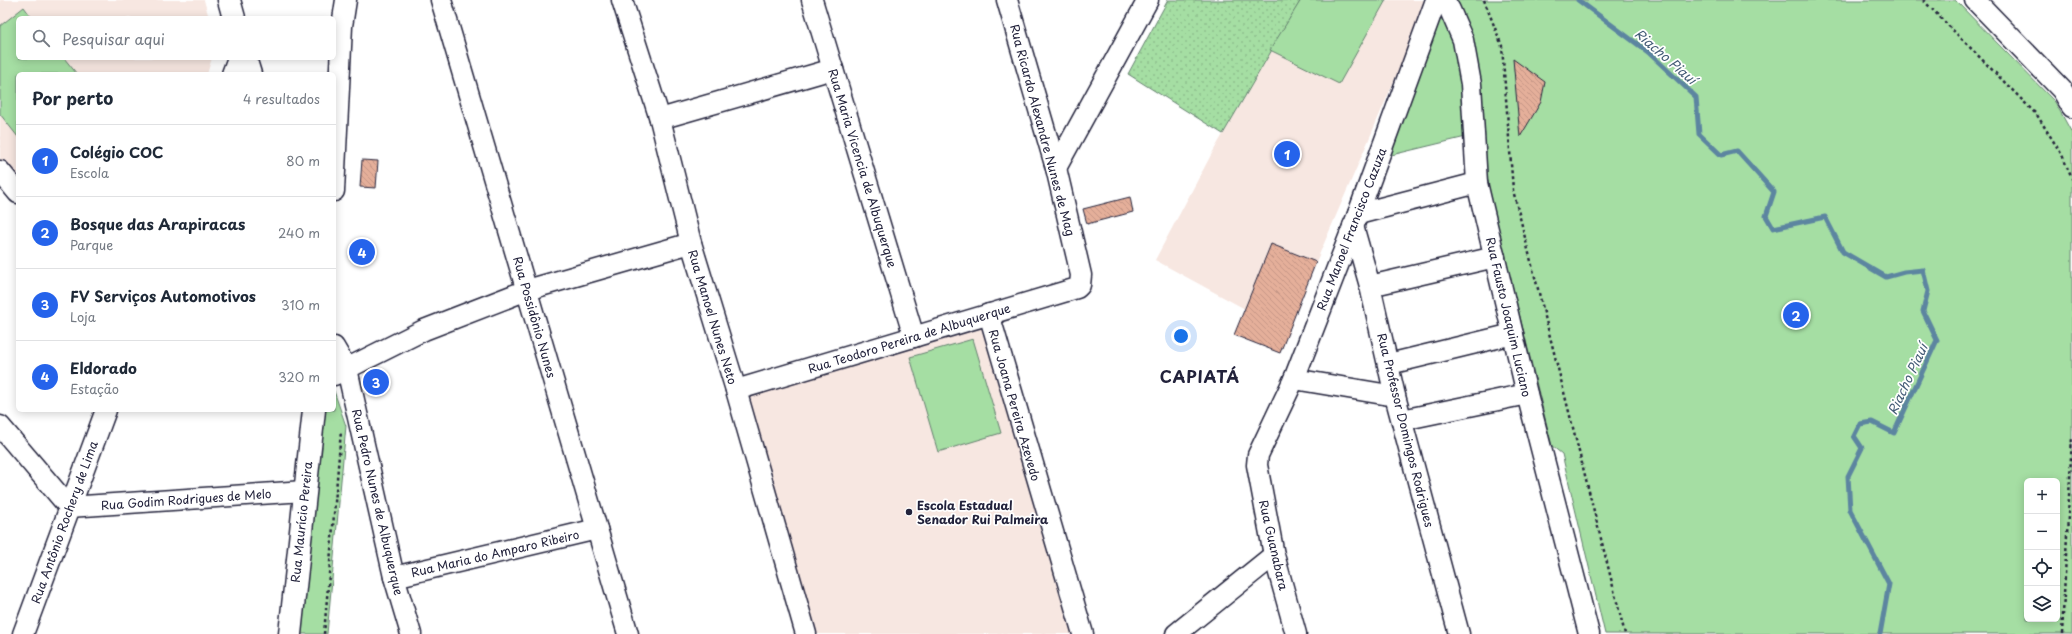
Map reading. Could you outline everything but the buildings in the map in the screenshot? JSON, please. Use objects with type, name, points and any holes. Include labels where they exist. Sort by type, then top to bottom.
[{"type":"main road","points":[[229,0],[233,16]]},
{"type":"main road","points":[[246,60],[249,72]]},
{"type":"main road","name":"Rua Maurício Pereira","points":[[290,634],[304,491],[314,412]]},
{"type":"street","points":[[336,150],[342,26],[346,0]]},
{"type":"street","name":"Rua Possidônio Nunes","points":[[441,0],[628,634]]},
{"type":"street","name":"Rua Manoel Nunes Neto","points":[[622,0],[660,119],[691,243],[736,390],[806,634]]},
{"type":"street","name":"Rua Maria Vicencia de Albuquerque","points":[[812,0],[914,336]]},
{"type":"street","name":"Rua Ricardo Alexandre Nunes de Mag","points":[[1007,0],[1056,168],[1081,275],[1080,285]]},
{"type":"street","points":[[1056,168],[1148,0]]},
{"type":"street","name":"Rua Manoel Francisco Cazuza","points":[[1258,456],[1294,379],[1356,220],[1436,0]]},
{"type":"street","name":"Rua Fausto Joaquim Luciano","points":[[1444,0],[1450,10],[1464,48],[1471,84],[1478,183],[1527,394],[1590,634]]},
{"type":"street","points":[[1975,0],[2067,87],[2072,107]]},
{"type":"street","points":[[233,72],[237,60]]},
{"type":"street","points":[[660,119],[833,69]]},
{"type":"street","points":[[0,171],[16,191]]},
{"type":"street","points":[[1356,220],[1478,183]]},
{"type":"street","name":"Rua Professor Domingos Rodrigues","points":[[1356,220],[1395,396],[1459,634]]},
{"type":"street","points":[[341,372],[424,330],[527,290],[691,243]]},
{"type":"street","points":[[1370,286],[1495,257]]},
{"type":"street","name":"Rua Teodoro Pereira de Albuquerque","points":[[736,390],[1077,288],[1080,285]]},
{"type":"street","name":"Rua Joana Pereira Azevedo","points":[[989,314],[1083,634]]},
{"type":"street","points":[[1389,364],[1513,334]]},
{"type":"street","name":"Rua Pedro Nunes de Albuquerque","points":[[336,354],[410,634]]},
{"type":"street","points":[[1294,379],[1395,396]]},
{"type":"street","points":[[1402,420],[1527,394]]},
{"type":"street","name":"Rua Antônio Rochery de Lima","points":[[23,634],[105,412]]},
{"type":"street","points":[[0,426],[69,507]]},
{"type":"street","name":"Rua Guanabara","points":[[1258,456],[1257,465],[1274,555],[1296,634]]},
{"type":"street","name":"Rua Godim Rodrigues de Melo","points":[[69,507],[304,491]]},
{"type":"street","name":"Rua Maria do Amparo Ribeiro","points":[[394,577],[597,529]]},
{"type":"street","points":[[1176,634],[1274,555]]},
{"type":"path","points":[[1484,0],[1502,46],[1513,190],[1625,634]]},
{"type":"path","points":[[1923,0],[2037,116],[2062,154],[2072,179]]},
{"type":"path","points":[[324,634],[341,426]]},
{"type":"path","points":[[2062,634],[2072,437]]},
{"type":"shaded area","points":[[0,0],[204,0],[208,16],[16,16],[16,60],[211,60],[208,72],[16,72],[16,180],[0,160]]},
{"type":"shaded area","points":[[1301,0],[1429,0],[1316,262],[1271,244],[1245,309],[1155,260],[1211,155]]},
{"type":"shaded area","name":"Escola Estadual Senador Rui Palmeira","points":[[989,314],[1083,634],[806,634],[736,390]]},
{"type":"green space","points":[[1168,0],[1301,0],[1223,134],[1128,74]]},
{"type":"green space","points":[[1301,0],[1386,0],[1339,84],[1270,50]]},
{"type":"green space","points":[[1444,0],[1474,135],[1379,158]]},
{"type":"green space","points":[[1452,0],[1955,0],[2055,102],[2072,133],[2072,634],[1605,634],[1562,454],[1552,446],[1487,184],[1477,63],[1464,17]]},
{"type":"green space","points":[[24,7],[31,16],[16,16],[16,60],[66,60],[75,72],[16,72],[16,134],[0,114],[0,26]]},
{"type":"green space","points":[[973,339],[1001,433],[938,452],[910,357]]},
{"type":"green space","points":[[336,397],[346,426],[327,634],[290,634],[314,412],[336,412]]},
{"type":"waterway","name":"Riacho Piauí","points":[[1578,0],[1648,52],[1696,97],[1699,134],[1721,155],[1737,151],[1774,192],[1766,216],[1773,228],[1825,217],[1843,252],[1886,277],[1904,272],[1923,270],[1928,291],[1923,311],[1937,340],[1894,433],[1872,422],[1860,424],[1854,436],[1862,448],[1848,476],[1850,510],[1889,584],[1880,634]]},
{"type":"place","name":"Colégio COC","points":[[1287,154]]},
{"type":"place","name":"Eldorado","points":[[362,252]]},
{"type":"place","name":"Bosque das Arapiracas","points":[[1796,315]]},
{"type":"place","name":"FV Serviços Automotivos","points":[[376,382]]},
{"type":"place","name":"Escola Estadual Senador Rui Palmeira","points":[[909,512]]},
{"type":"district","name":"CAPIATÁ","points":[[1200,376]]}]
